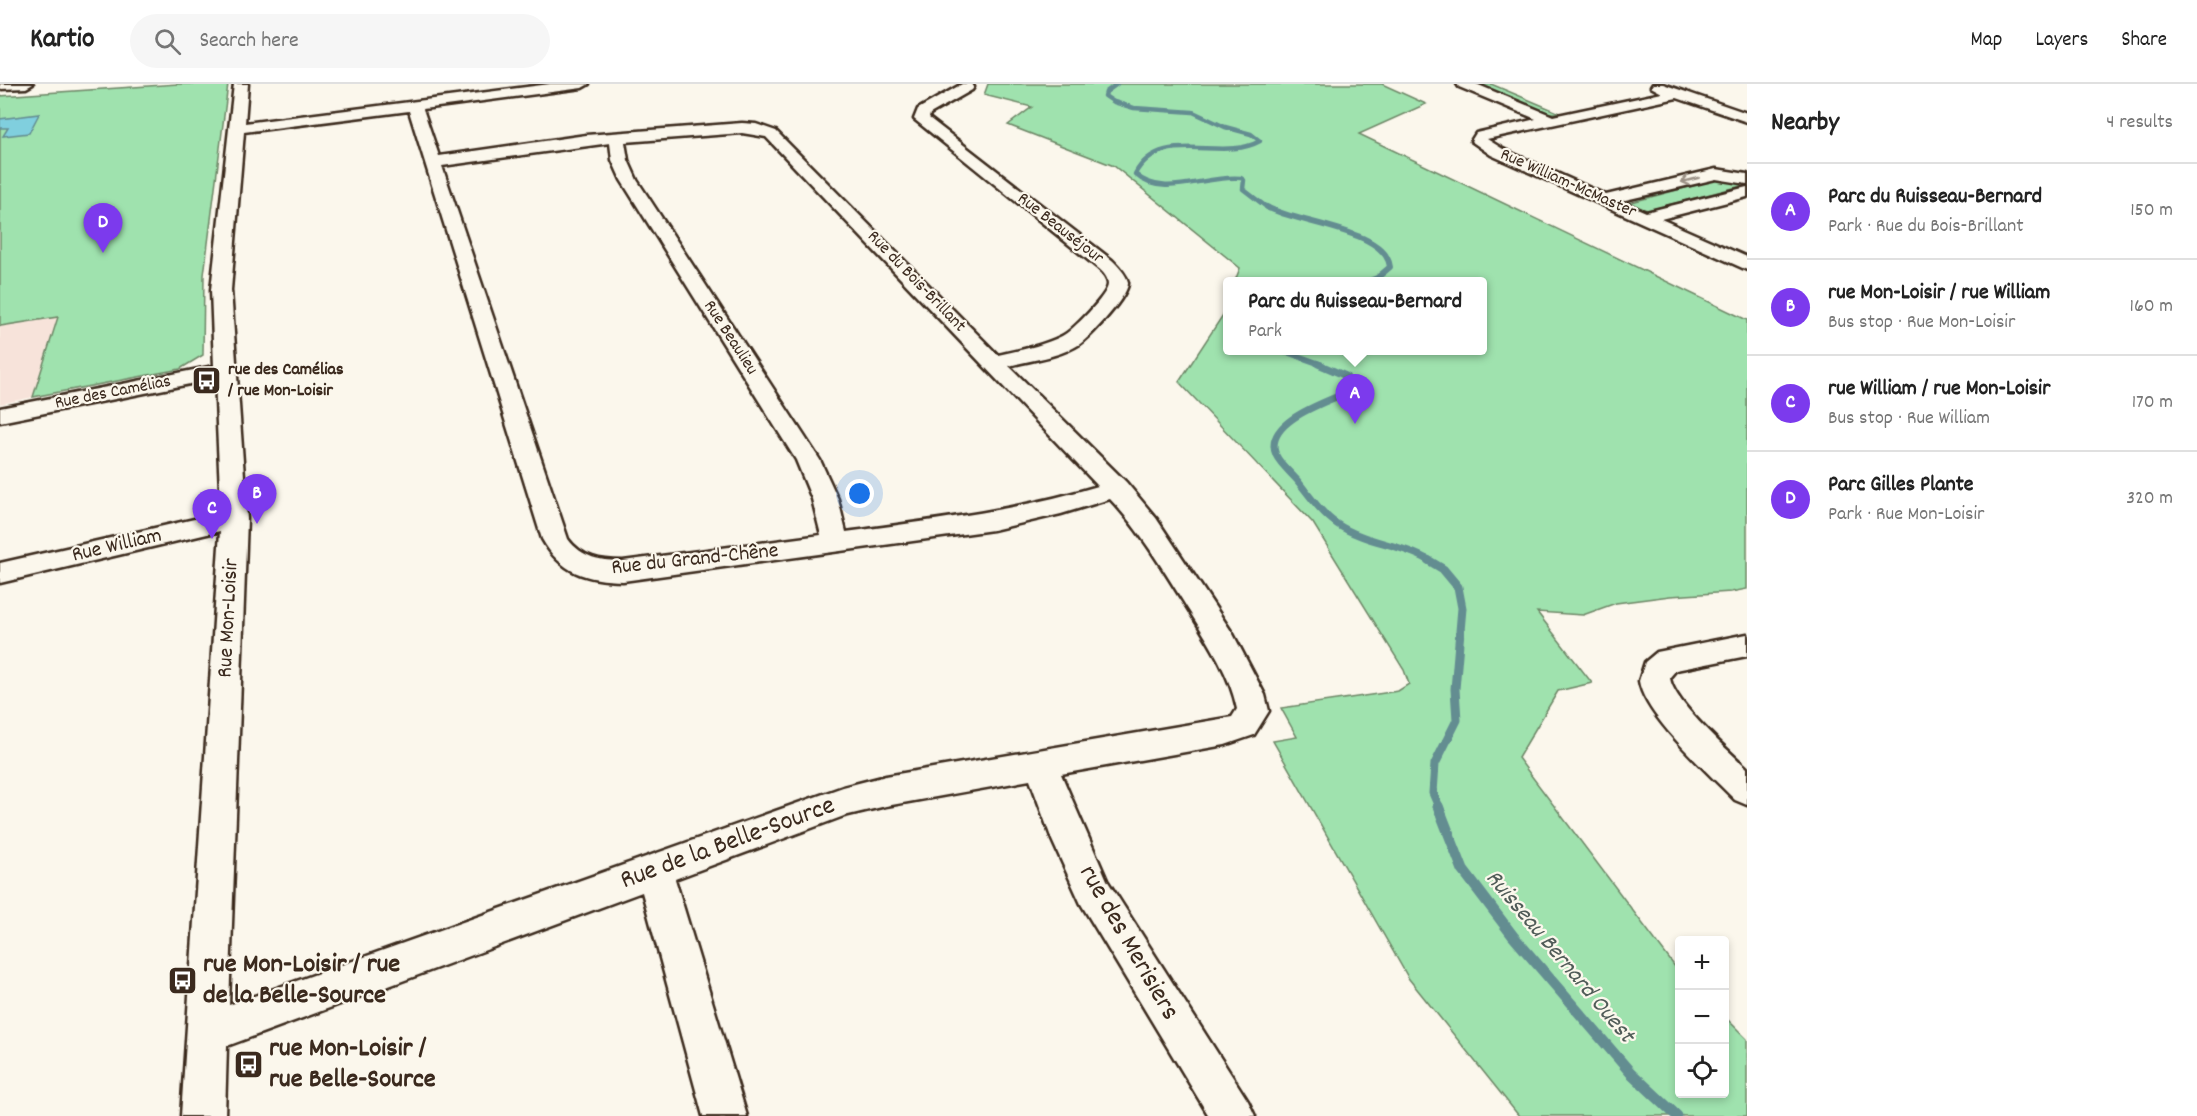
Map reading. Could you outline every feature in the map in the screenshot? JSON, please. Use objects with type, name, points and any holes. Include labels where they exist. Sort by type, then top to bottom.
[{"type":"street","points":[[0,86],[26,84]]},
{"type":"street","name":"Rue Mon-Loisir","points":[[203,1116],[234,519],[221,290],[240,84]]},
{"type":"street","points":[[236,129],[582,84]]},
{"type":"street","points":[[1464,84],[1550,109]]},
{"type":"street","points":[[1500,84],[1550,109]]},
{"type":"street","points":[[1648,84],[1747,118]]},
{"type":"street","name":"Rue Beauséjour","points":[[961,85],[923,112],[921,119],[1105,264],[1119,281],[1114,296],[1074,339],[1055,347],[995,363]]},
{"type":"street","name":"Rue William-McMaster","points":[[1677,94],[1578,114],[1550,109],[1484,135],[1479,141],[1490,149],[1747,264]]},
{"type":"street","name":"Rue du Grand-Chêne","points":[[415,106],[555,539],[568,556],[592,568],[623,571],[1025,515],[1117,488]]},
{"type":"street","name":"Rue du Bois-Brillant","points":[[434,162],[617,137],[742,128],[756,129],[771,134],[1117,488],[1152,530],[1168,555],[1240,674],[1250,692],[1254,706]]},
{"type":"street","name":"Rue Beaulieu","points":[[617,137],[620,160],[626,175],[808,460],[825,499],[836,543]]},
{"type":"street","points":[[1605,200],[1712,174],[1730,174],[1747,179]]},
{"type":"street","points":[[1646,218],[1747,192]]},
{"type":"street","name":"Rue des Camélias","points":[[0,415],[226,370]]},
{"type":"street","name":"Rue William","points":[[0,573],[234,519]]},
{"type":"street","points":[[1747,645],[1668,660],[1657,667],[1654,679],[1663,701],[1747,790]]},
{"type":"street","name":"Rue de la Belle-Source","points":[[209,1032],[843,802],[886,790],[1236,729],[1248,722],[1254,706]]},
{"type":"street","name":"rue des Merisiers","points":[[1040,763],[1070,840],[1094,892],[1233,1116]]},
{"type":"street","points":[[654,872],[725,1116]]},
{"type":"shaded area","points":[[58,316],[33,397],[0,404],[0,326]]},
{"type":"green space","points":[[178,84],[228,84],[204,275],[203,355],[180,369],[33,397],[58,317],[0,326],[0,96]]},
{"type":"green space","points":[[988,84],[1382,84],[1426,104],[1359,134],[1747,320],[1747,589],[1616,603],[1583,615],[1537,612],[1592,683],[1558,691],[1518,758],[1675,967],[1675,1098],[1729,1098],[1729,1021],[1747,1039],[1747,1116],[1519,1116],[1409,979],[1273,741],[1297,737],[1281,708],[1398,691],[1409,684],[1404,670],[1313,523],[1179,382],[1223,315],[1223,355],[1487,355],[1487,277],[1237,277],[1240,268],[1114,166],[1008,125],[1032,107],[984,95]]},
{"type":"green space","points":[[1472,84],[1491,84],[1560,113],[1544,113]]},
{"type":"green space","points":[[1719,179],[1740,183],[1741,186],[1649,210],[1635,208],[1628,203]]},
{"type":"water","points":[[39,114],[29,133],[3,136],[8,128],[0,128],[0,119]]},
{"type":"waterway","name":"Ruisseau Bernard Ouest","points":[[1117,84],[1106,92],[1105,96],[1114,102],[1134,108],[1193,112],[1225,127],[1251,134],[1260,141],[1244,147],[1228,149],[1176,148],[1160,152],[1146,160],[1135,174],[1146,181],[1172,186],[1214,179],[1241,178],[1244,180],[1243,189],[1269,209]]},
{"type":"waterway","name":"Ruisseau Bernard Ouest","points":[[1267,207],[1338,229],[1373,244],[1385,254],[1390,267],[1378,277]]},
{"type":"waterway","name":"Ruisseau Bernard Ouest","points":[[1295,355],[1323,365]]},
{"type":"waterway","name":"Ruisseau Bernard Ouest","points":[[1318,364],[1346,376],[1351,387],[1348,392],[1298,415],[1287,423],[1278,433],[1274,443],[1276,455],[1331,520],[1359,535],[1419,555],[1430,561]]},
{"type":"waterway","name":"Ruisseau Bernard Ouest","points":[[1428,560],[1443,569],[1458,587],[1462,608],[1455,689],[1457,720],[1435,764],[1433,793],[1439,807]]},
{"type":"waterway","name":"Ruisseau Bernard Ouest","points":[[1438,806],[1463,870],[1513,936],[1630,1072],[1677,1116]]},
{"type":"place","name":"Parc Gilles Plante","points":[[103,253]]},
{"type":"place","name":"rue des Camélias / rue Mon-Loisir","points":[[207,380]]},
{"type":"place","name":"Parc du Ruisseau-Bernard","points":[[1355,424]]},
{"type":"place","name":"rue Mon-Loisir / rue William","points":[[257,524]]},
{"type":"place","name":"rue William / rue Mon-Loisir","points":[[212,539]]},
{"type":"place","name":"rue Mon-Loisir / rue de la Belle-Source","points":[[182,981]]},
{"type":"place","name":"rue Mon-Loisir / rue Belle-Source","points":[[248,1065]]}]
